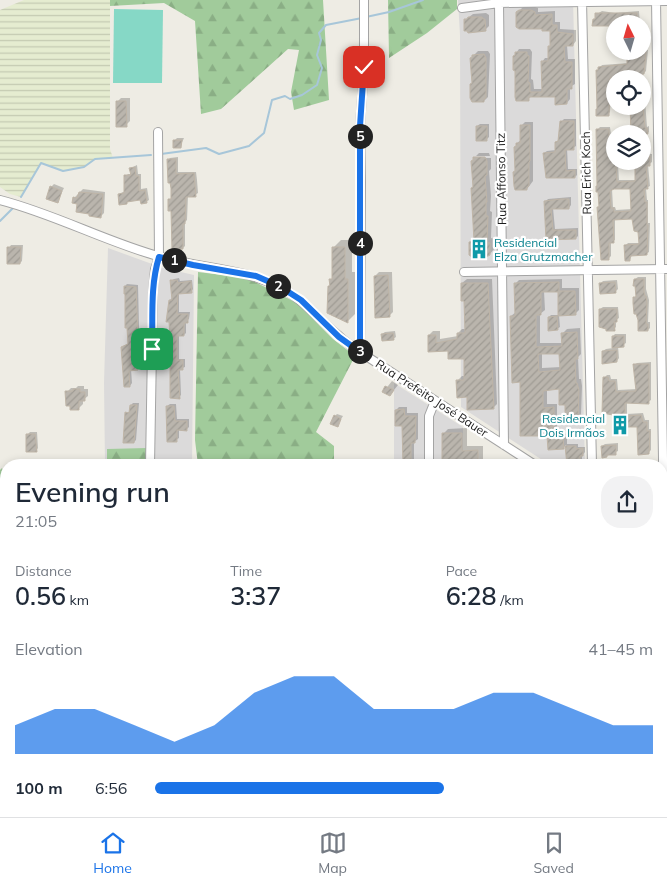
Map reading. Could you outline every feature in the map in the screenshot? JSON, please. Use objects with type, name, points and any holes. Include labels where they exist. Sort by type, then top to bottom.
[{"type":"street","points":[[360,352],[360,126],[364,67],[364,0]]},
{"type":"street","points":[[462,8],[499,2],[582,0],[667,1]]},
{"type":"street","name":"Rua Erich Koch","points":[[582,0],[592,459]]},
{"type":"street","points":[[656,1],[664,269],[665,454]]},
{"type":"street","name":"Rua Affonso Titz","points":[[499,2],[504,445]]},
{"type":"street","points":[[150,459],[153,290],[155,269],[159,257],[158,132]]},
{"type":"street","name":"Rua Prefeito José Bauer","points":[[0,200],[23,206],[159,257],[256,276],[279,286],[301,300],[339,337],[360,352],[526,459]]},
{"type":"street","points":[[464,272],[664,269]]},
{"type":"street","points":[[429,459],[429,416],[435,402]]},
{"type":"shaded area","points":[[458,0],[573,0],[585,459],[541,459],[461,407],[460,35]]},
{"type":"shaded area","points":[[114,9],[163,10],[162,83],[113,83]]},
{"type":"shaded area","points":[[108,248],[163,268],[194,275],[192,459],[105,459],[104,383]]},
{"type":"shaded area","points":[[394,383],[463,427],[463,459],[394,459]]},
{"type":"green space","points":[[24,0],[110,0],[110,149],[113,158],[95,159],[84,167],[63,171],[41,163],[21,197],[10,194],[0,187],[0,10]]},
{"type":"green space","points":[[110,0],[323,0],[329,100],[294,110],[291,92],[299,50],[288,49],[221,109],[201,114],[195,21],[164,3],[110,6]]},
{"type":"green space","points":[[388,0],[457,0],[457,9],[427,33],[389,58]]},
{"type":"green space","points":[[198,272],[253,281],[297,303],[333,339],[355,356],[316,432],[334,446],[334,459],[197,459],[195,440]]},
{"type":"green space","points":[[147,448],[147,459],[107,459],[107,449]]},
{"type":"building","points":[[519,10],[531,10],[535,12],[535,15],[552,14],[552,25],[557,25],[557,32],[573,34],[573,46],[564,46],[565,62],[572,62],[572,89],[567,89],[567,104],[555,105],[555,97],[529,97],[529,101],[516,101],[515,71],[513,70],[513,56],[515,52],[527,52],[529,56],[528,82],[530,83],[530,92],[542,92],[541,61],[548,61],[548,46],[550,46],[550,31],[519,29],[516,27],[516,12]]},
{"type":"building","points":[[595,13],[637,13],[637,15],[606,15],[606,26],[592,26],[593,19],[595,19]]},
{"type":"building","points":[[468,17],[482,17],[485,19],[486,31],[468,33],[464,31],[464,19]]},
{"type":"building","points":[[484,54],[486,58],[486,98],[484,102],[472,102],[470,98],[470,84],[472,83],[470,58],[472,55]]},
{"type":"building","points":[[627,60],[645,60],[644,70],[606,70],[606,115],[609,116],[596,116],[596,70],[598,70],[598,67],[627,64]]},
{"type":"building","points":[[116,101],[126,101],[127,127],[116,127]]},
{"type":"building","points":[[630,115],[644,115],[645,125],[631,125]]},
{"type":"building","points":[[560,121],[574,121],[574,150],[565,150],[566,171],[575,170],[575,178],[546,178],[543,153],[555,152],[555,142],[558,141]]},
{"type":"building","points":[[520,125],[530,125],[529,186],[527,190],[515,190],[514,186],[514,147],[516,143],[520,143]]},
{"type":"building","points":[[476,126],[487,126],[487,141],[476,141]]},
{"type":"building","points":[[596,129],[606,129],[606,170],[616,170],[617,182],[635,181],[635,170],[646,170],[648,189],[644,189],[645,202],[647,202],[647,255],[630,256],[630,261],[625,261],[624,245],[639,244],[638,232],[634,231],[632,219],[613,220],[614,243],[609,243],[609,260],[601,260],[597,207],[599,207],[598,192],[596,192]],"holes":[[[614,189],[630,189],[631,211],[614,212],[614,208],[611,208],[610,191]]]},
{"type":"building","points":[[173,140],[182,140],[181,148],[173,148]]},
{"type":"building","points":[[473,157],[485,157],[487,161],[487,175],[485,176],[486,216],[488,216],[487,242],[490,243],[490,255],[486,257],[472,257],[469,255],[469,242],[474,241],[471,188],[473,187],[471,161]]},
{"type":"building","points":[[167,159],[176,159],[176,174],[194,173],[196,197],[186,197],[183,249],[172,250],[171,211],[168,211],[168,199],[171,199],[171,188],[170,183],[168,183]]},
{"type":"building","points":[[135,167],[136,176],[139,176],[139,191],[145,190],[147,203],[141,204],[140,200],[119,205],[118,194],[124,193],[124,175],[131,175],[129,168]]},
{"type":"building","points":[[50,186],[62,191],[58,203],[46,199]]},
{"type":"building","points":[[79,192],[103,194],[101,218],[76,212],[77,204],[72,203],[73,197],[77,198]]},
{"type":"building","points":[[569,199],[569,209],[551,209],[553,230],[576,230],[576,239],[546,240],[544,201]]},
{"type":"building","points":[[7,247],[21,247],[20,264],[7,264]]},
{"type":"building","points":[[332,247],[345,247],[345,279],[348,279],[348,323],[327,313],[329,279],[332,279]]},
{"type":"building","points":[[388,275],[390,317],[375,318],[374,276]]},
{"type":"building","points":[[634,279],[644,279],[648,331],[638,331],[638,320],[636,314],[634,314],[633,303],[633,297],[636,297],[635,286],[633,286]]},
{"type":"building","points":[[170,280],[177,280],[178,283],[191,281],[192,293],[178,294],[177,314],[188,314],[188,323],[184,323],[184,336],[177,336],[177,360],[183,360],[183,370],[178,370],[180,399],[170,398],[170,337],[169,322],[166,322],[169,300],[172,300]]},
{"type":"building","points":[[559,282],[559,291],[575,291],[576,315],[558,316],[558,292],[541,292],[541,315],[536,315],[536,347],[562,346],[561,333],[577,332],[578,359],[575,359],[576,383],[579,390],[578,420],[565,420],[565,405],[559,405],[559,389],[543,391],[543,408],[554,407],[554,438],[563,437],[564,449],[548,450],[547,436],[520,436],[520,382],[512,383],[510,316],[515,316],[514,283]],"holes":[[[538,354],[559,354],[560,370],[539,372]]]},
{"type":"building","points":[[615,282],[616,293],[600,294],[599,283]]},
{"type":"building","points":[[461,283],[488,283],[494,409],[467,410],[467,397],[457,398],[456,380],[464,380],[464,359],[448,359],[448,351],[428,352],[428,335],[436,335],[436,343],[457,339],[457,333],[465,333],[464,301],[461,301]]},
{"type":"building","points":[[124,286],[136,287],[138,370],[129,371],[130,387],[124,387],[121,347],[128,344],[127,328],[125,328]]},
{"type":"building","points":[[599,309],[617,309],[617,322],[614,322],[615,331],[606,331],[606,329],[599,327]]},
{"type":"building","points":[[557,316],[558,330],[548,331],[548,317]]},
{"type":"building","points":[[393,333],[394,340],[382,341],[381,334]]},
{"type":"building","points":[[612,336],[624,336],[624,347],[612,348]]},
{"type":"building","points":[[617,350],[617,362],[602,364],[602,351]]},
{"type":"building","points":[[633,364],[649,364],[649,404],[625,403],[625,416],[641,415],[643,422],[647,422],[647,431],[650,431],[649,454],[638,455],[637,427],[626,427],[626,430],[615,431],[613,415],[602,413],[603,377],[608,377],[609,381],[615,381],[616,392],[636,391]]},
{"type":"building","points":[[385,386],[394,390],[390,396],[382,392]]},
{"type":"building","points":[[73,389],[80,389],[80,392],[85,392],[85,401],[79,401],[79,410],[70,410],[70,406],[66,406],[65,391],[73,391]]},
{"type":"building","points":[[130,405],[137,405],[134,443],[123,443],[125,412],[129,413]]},
{"type":"building","points":[[166,406],[174,406],[175,421],[187,421],[187,431],[177,430],[177,442],[167,442]]},
{"type":"building","points":[[404,409],[405,416],[416,416],[415,443],[411,443],[411,459],[403,459],[402,426],[395,426],[395,410]]},
{"type":"building","points":[[334,415],[341,419],[338,427],[330,424]]},
{"type":"building","points":[[442,433],[462,433],[462,451],[478,450],[478,459],[442,459]]},
{"type":"building","points":[[26,434],[35,434],[37,452],[26,452]]},
{"type":"building","points":[[616,445],[616,455],[607,455],[607,457],[602,458],[601,446]]},
{"type":"building","points":[[565,446],[576,446],[576,449],[583,448],[583,456],[580,456],[580,459],[566,459]]},
{"type":"waterway","points":[[366,17],[389,12],[423,0]]},
{"type":"waterway","points":[[161,154],[206,148],[219,154],[249,146],[264,133],[272,100],[285,96],[290,99],[302,95],[317,85],[322,68],[317,55],[321,40],[319,33],[326,25],[362,18]]},
{"type":"waterway","points":[[21,197],[41,163],[63,171],[84,167],[95,159],[151,155]]},
{"type":"waterway","points":[[0,221],[14,207]]},
{"type":"place","name":"Residencial Elza Grutzmacher","points":[[479,249]]},
{"type":"place","name":"Residencial Dois Irmãos","points":[[620,425]]},
{"type":"route","points":[[152,349],[153,290],[155,269],[159,257],[256,276],[279,286],[301,300],[339,337],[360,352],[360,126],[364,67]]}]
